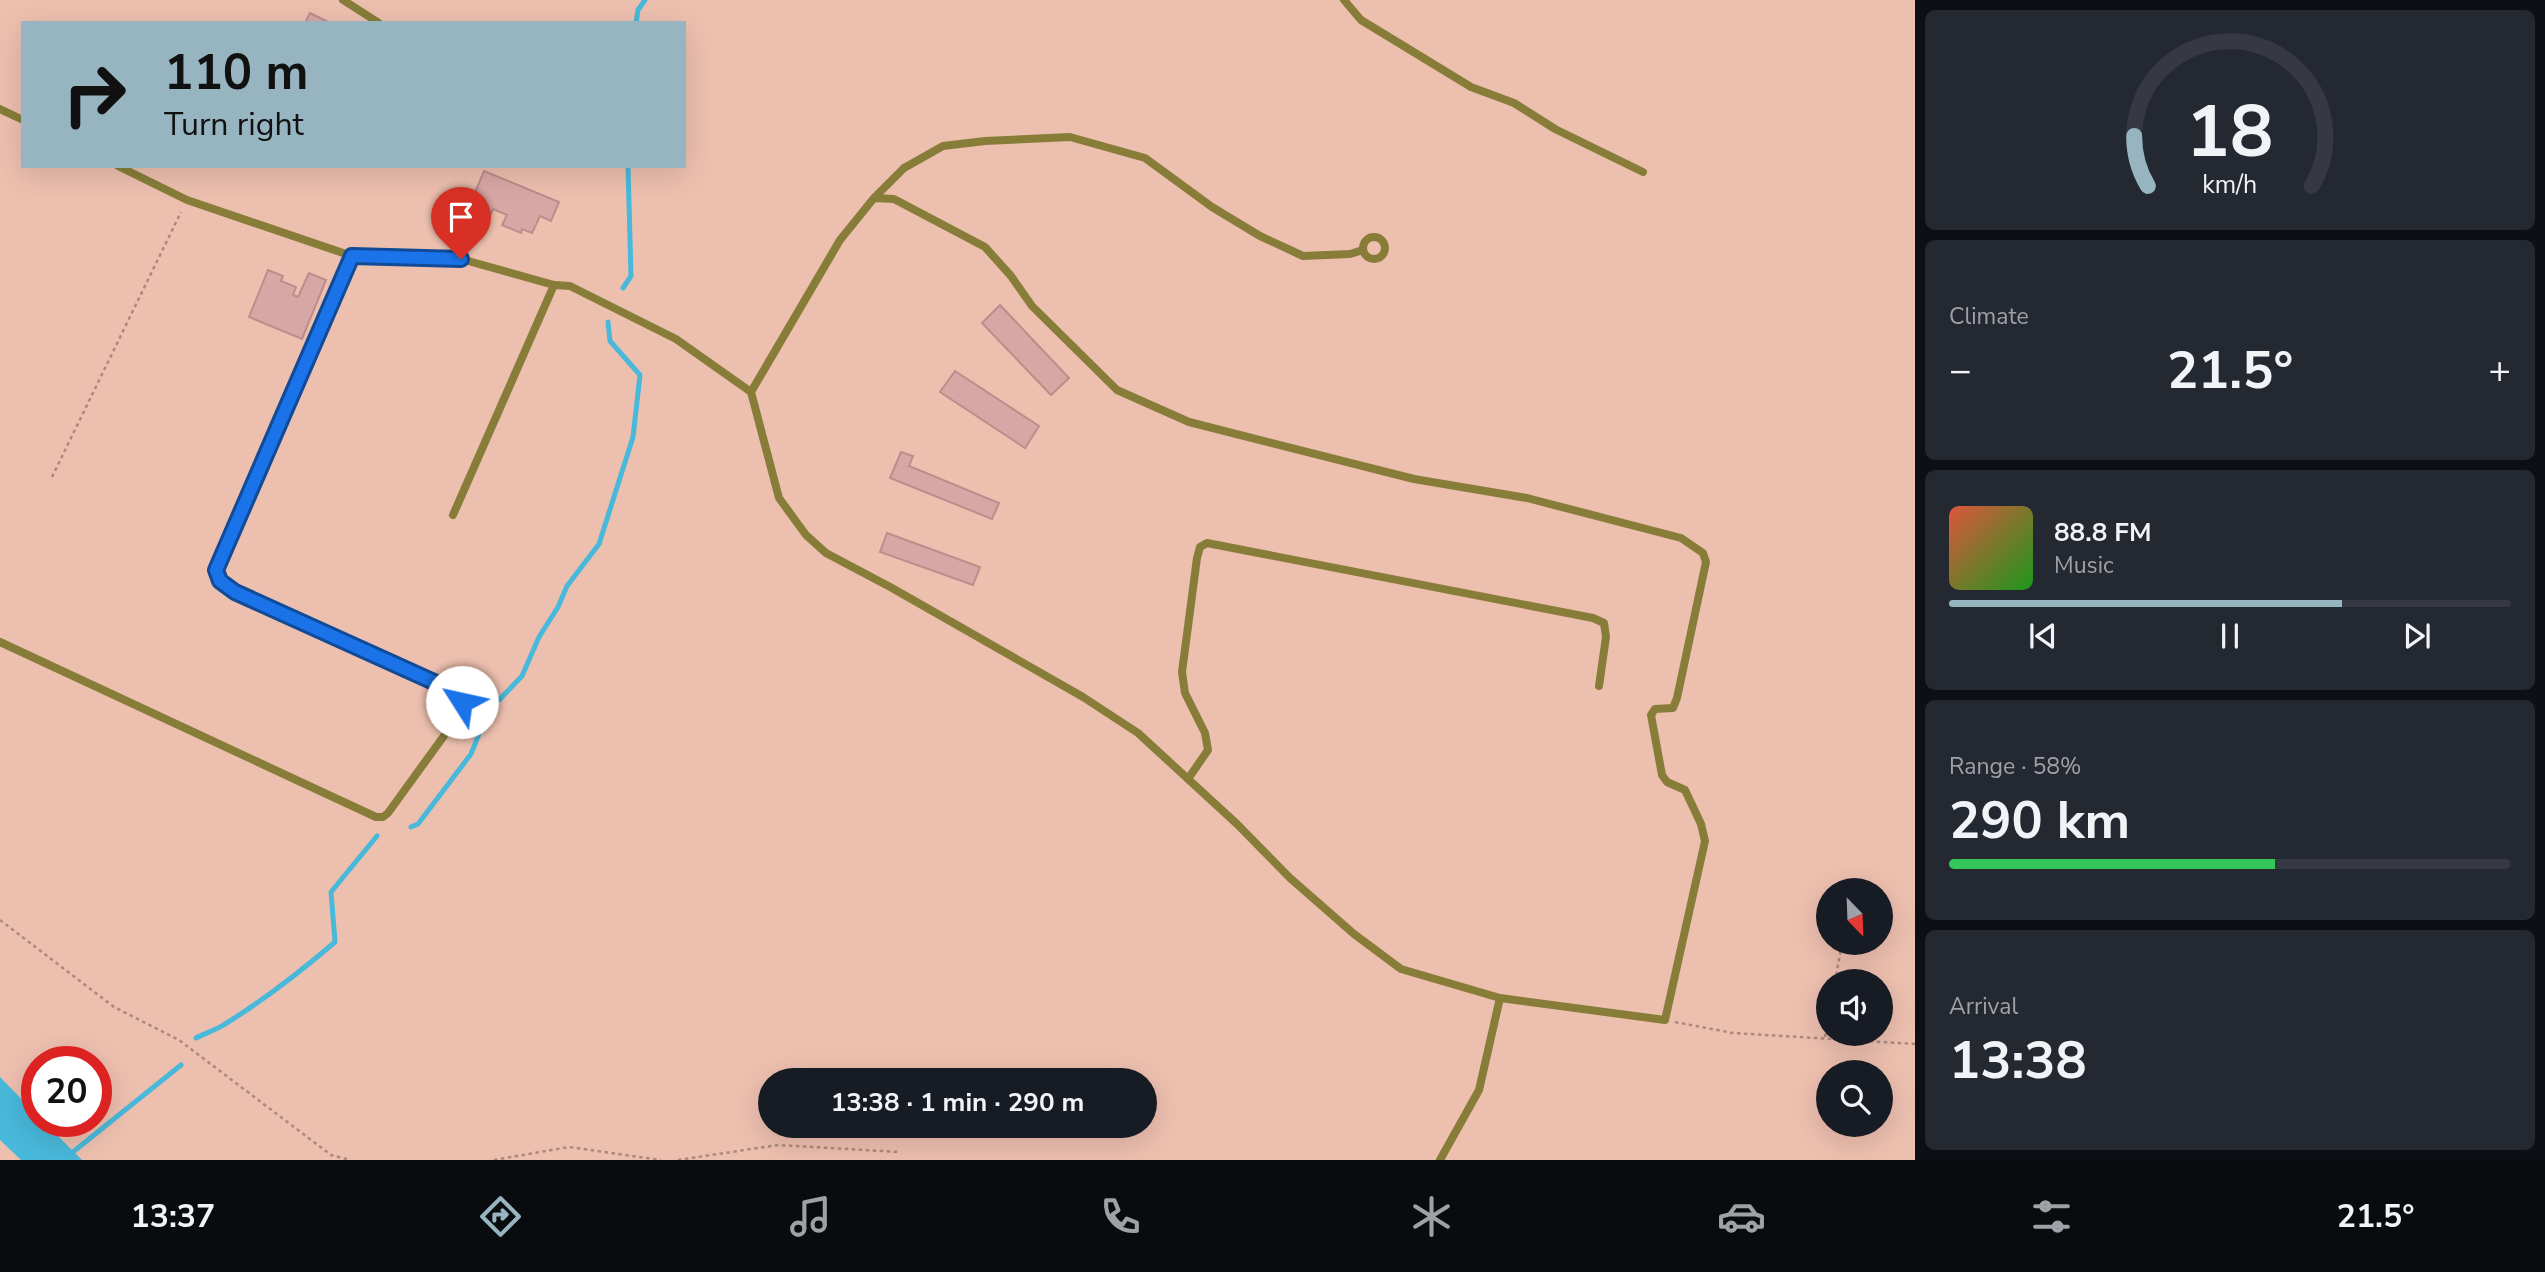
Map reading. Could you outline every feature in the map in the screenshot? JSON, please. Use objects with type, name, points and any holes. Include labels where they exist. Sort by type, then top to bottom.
[{"type":"lane","points":[[343,0],[376,21]]},
{"type":"lane","points":[[1343,0],[1361,20],[1471,87],[1514,103],[1555,129],[1643,172]]},
{"type":"lane","points":[[0,109],[21,119]]},
{"type":"lane","points":[[751,392],[840,240],[874,198],[904,168],[943,146],[1070,137],[1145,158],[1212,207],[1260,236],[1303,256],[1350,254],[1363,250]]},
{"type":"lane","points":[[122,168],[187,200],[352,256],[461,259],[554,285],[570,286],[677,339],[751,392],[779,498],[806,535],[826,552],[1083,697],[1138,733],[1299,886],[1354,934],[1401,969],[1500,998],[1665,1020],[1705,841],[1685,790],[1667,782],[1662,775],[1651,715],[1655,709],[1673,708],[1677,698],[1706,562],[1703,553],[1681,538],[1527,498],[1414,479],[1189,422],[1117,390],[1032,306],[1011,276],[985,247],[894,199],[874,198]]},
{"type":"lane","points":[[0,642],[376,817],[383,817],[388,813],[462,711],[462,702],[456,692],[235,592],[220,581],[216,570],[352,256]]},
{"type":"lane","points":[[453,515],[554,285]]},
{"type":"lane","points":[[1188,779],[1208,750],[1198,715],[1185,693],[1182,672],[1197,558],[1200,547],[1207,543],[1593,618],[1604,623],[1606,637],[1599,686]]},
{"type":"lane","points":[[1440,1160],[1479,1090],[1500,998]]},
{"type":"path","points":[[52,477],[187,200]]},
{"type":"path","points":[[0,920],[114,1007],[179,1040],[331,1155],[350,1160]]},
{"type":"path","points":[[1665,1020],[1733,1033],[1816,1037]]},
{"type":"path","points":[[1893,1042],[1915,1044]]},
{"type":"path","points":[[678,1160],[778,1145],[900,1152]]},
{"type":"path","points":[[494,1160],[569,1147],[661,1160]]},
{"type":"water","points":[[0,1077],[21,1099],[21,1137],[59,1137],[82,1160],[21,1160],[0,1140]]},
{"type":"building","points":[[310,13],[326,21],[306,21]]},
{"type":"building","points":[[484,171],[559,202],[551,221],[540,216],[532,233],[522,229],[521,233],[502,225],[507,215],[493,209],[483,232],[462,223]]},
{"type":"building","points":[[268,270],[283,276],[281,281],[296,287],[293,295],[298,297],[309,273],[326,280],[302,339],[249,317]]},
{"type":"building","points":[[1000,305],[1069,378],[1051,395],[982,323]]},
{"type":"building","points":[[955,371],[1039,426],[1025,448],[940,392]]},
{"type":"building","points":[[901,452],[913,456],[909,466],[999,503],[992,519],[890,478]]},
{"type":"building","points":[[887,533],[980,567],[973,585],[880,552]]},
{"type":"waterway","points":[[636,21],[638,10],[645,0]]},
{"type":"waterway","points":[[623,288],[631,276],[628,168]]},
{"type":"waterway","points":[[499,700],[522,676],[539,637],[558,607],[567,586],[599,544],[633,437],[640,375],[610,341],[608,322]]},
{"type":"waterway","points":[[411,827],[418,824],[471,754],[486,716]]},
{"type":"waterway","points":[[196,1038],[222,1026],[254,1005],[335,942],[331,892],[377,836]]},
{"type":"waterway","points":[[63,1160],[181,1065]]},
{"type":"route","points":[[461,259],[352,256],[216,570],[220,581],[235,592],[456,692],[462,702]]}]
